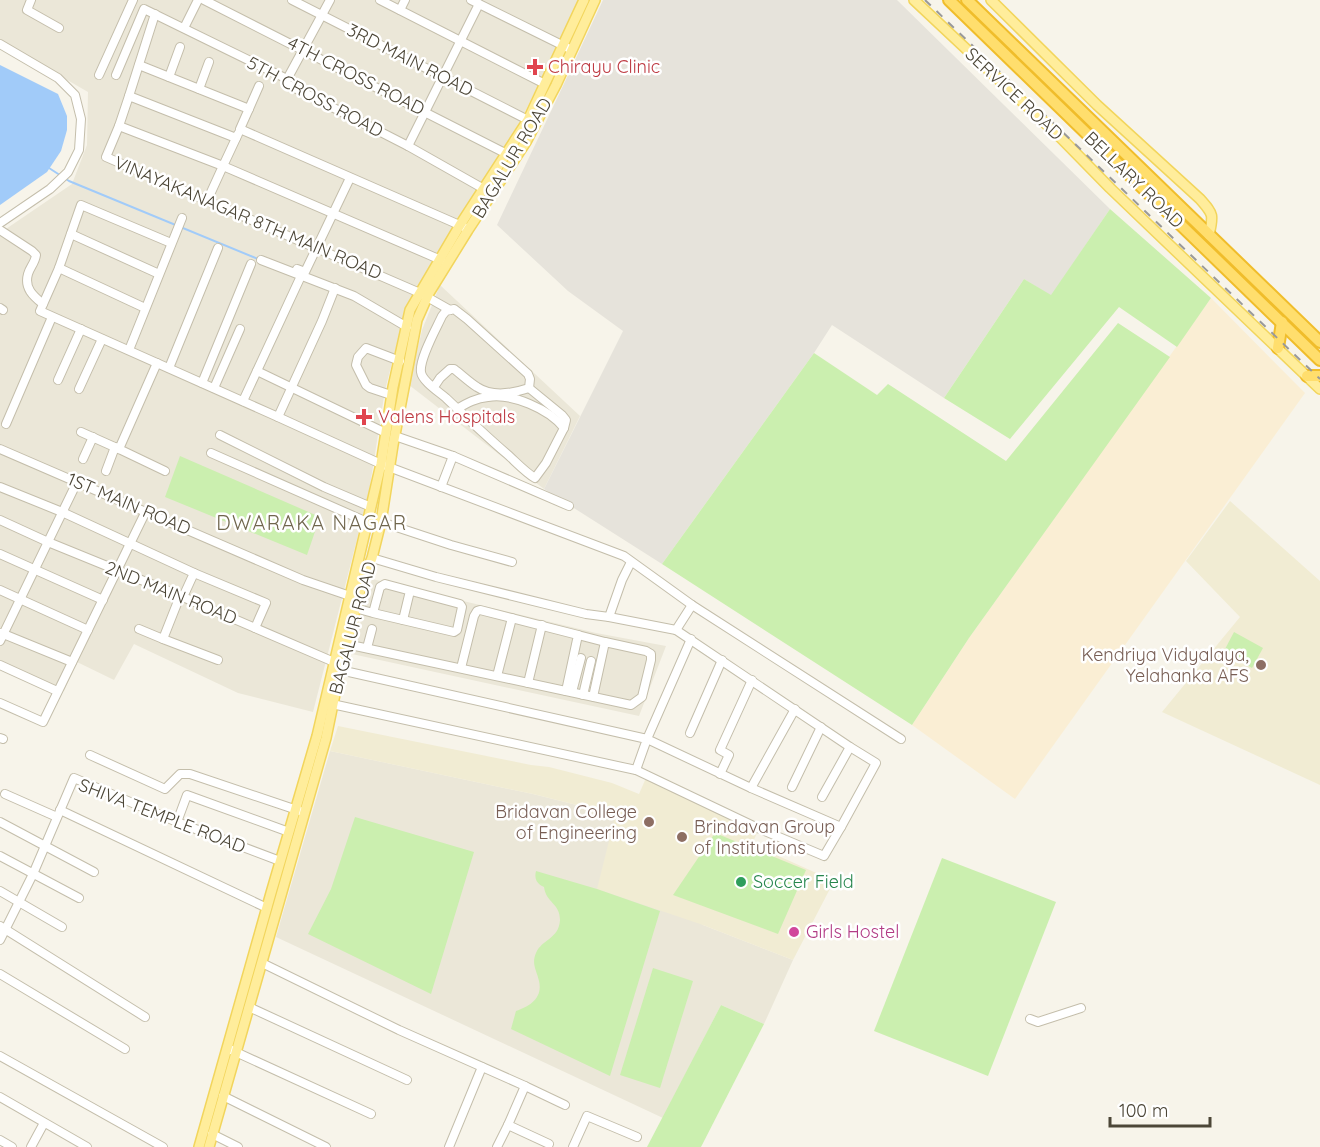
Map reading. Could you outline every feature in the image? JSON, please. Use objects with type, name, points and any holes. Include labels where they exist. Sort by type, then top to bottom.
[{"type":"highway","name":"BELLARY ROAD","points":[[949,0],[1320,360]]},
{"type":"highway","name":"BELLARY ROAD","points":[[967,0],[1320,342]]},
{"type":"highway","points":[[1278,348],[1282,322]]},
{"type":"highway","points":[[1307,376],[1320,376]]},
{"type":"main road","name":"BAGALUR ROAD","points":[[390,435],[392,395],[400,361],[417,320],[424,295],[441,260],[526,142],[556,85],[584,0]]},
{"type":"main road","name":"BAGALUR ROAD","points":[[209,1147],[223,1096],[231,1050],[249,1007],[262,963],[317,736],[354,597],[372,558],[381,522],[390,435],[411,351],[407,327],[410,310],[424,295],[484,189],[528,120],[545,84],[595,0]]},
{"type":"main road","name":"SERVICE ROAD","points":[[914,0],[1060,137],[1110,188],[1320,389]]},
{"type":"main road","points":[[991,0],[1097,105],[1200,199],[1212,213],[1209,235]]},
{"type":"main road","name":"BAGALUR ROAD","points":[[200,1147],[231,1050],[280,861],[326,738],[340,670],[338,661],[346,644],[355,608],[353,578],[371,507],[385,466]]},
{"type":"street","points":[[31,0],[27,9],[59,28]]},
{"type":"street","points":[[99,75],[133,0]]},
{"type":"street","points":[[184,28],[198,0]]},
{"type":"street","name":"4TH CROSS ROAD","points":[[204,0],[507,154]]},
{"type":"street","name":"3RD MAIN ROAD","points":[[292,0],[528,120]]},
{"type":"street","points":[[287,79],[330,0]]},
{"type":"street","points":[[380,0],[545,84]]},
{"type":"street","points":[[400,10],[405,0]]},
{"type":"street","points":[[408,146],[461,40],[475,2],[568,48]]},
{"type":"street","name":"5TH CROSS ROAD","points":[[116,75],[144,9],[287,79],[285,83],[408,146],[484,189]]},
{"type":"street","points":[[155,14],[119,126],[224,166],[441,260]]},
{"type":"street","points":[[0,44],[58,78],[75,95],[81,118],[79,150],[68,172],[50,189],[0,223]]},
{"type":"street","points":[[169,77],[180,47]]},
{"type":"street","points":[[199,89],[209,62]]},
{"type":"street","points":[[139,64],[249,109]]},
{"type":"street","points":[[207,201],[259,86]]},
{"type":"street","points":[[129,96],[236,138]]},
{"type":"street","name":"VINAYAKANAGAR 8TH MAIN ROAD","points":[[119,126],[106,157],[424,295],[450,310],[454,309],[528,374],[529,388]]},
{"type":"street","points":[[240,129],[464,227]]},
{"type":"street","points":[[350,177],[305,272],[261,258],[354,296],[407,327]]},
{"type":"street","points":[[171,243],[81,205],[59,268],[40,311],[385,466],[624,556],[692,605],[901,739]]},
{"type":"street","points":[[129,350],[182,218]]},
{"type":"street","points":[[0,230],[36,255],[27,275],[27,287],[43,304]]},
{"type":"street","points":[[71,234],[159,274]]},
{"type":"street","points":[[169,368],[218,248]]},
{"type":"street","points":[[202,383],[251,264]]},
{"type":"street","points":[[59,268],[145,308]]},
{"type":"street","points":[[243,401],[301,276]]},
{"type":"street","points":[[278,417],[335,288]]},
{"type":"street","points":[[434,387],[447,371],[454,369],[483,390],[507,394],[529,388],[562,415],[566,420],[564,429],[546,463],[535,478],[427,383],[420,371],[424,356],[442,316],[450,310]]},
{"type":"street","points":[[6,424],[52,317]]},
{"type":"street","points":[[58,380],[81,329]]},
{"type":"street","points":[[214,388],[240,329]]},
{"type":"street","points":[[79,389],[102,339]]},
{"type":"street","points":[[392,395],[366,385],[356,361],[366,348],[400,361]]},
{"type":"street","points":[[411,351],[424,356]]},
{"type":"street","points":[[106,471],[157,363]]},
{"type":"street","points":[[408,368],[420,371]]},
{"type":"street","points":[[257,371],[390,435],[453,456],[568,506]]},
{"type":"street","points":[[457,409],[472,400],[490,396],[508,398],[536,407],[560,423],[564,429]]},
{"type":"street","points":[[81,432],[165,471]]},
{"type":"street","points":[[220,435],[324,487],[371,507]]},
{"type":"street","points":[[83,459],[93,438]]},
{"type":"street","name":"1ST MAIN ROAD","points":[[0,449],[303,579],[354,597]]},
{"type":"street","points":[[211,453],[367,522]]},
{"type":"street","points":[[441,487],[453,456]]},
{"type":"street","points":[[72,662],[1,636],[77,482]]},
{"type":"street","points":[[0,487],[62,512],[194,573],[266,603],[255,628]]},
{"type":"street","points":[[0,703],[43,722],[146,511]]},
{"type":"street","name":"2ND MAIN ROAD","points":[[0,520],[117,571],[338,661]]},
{"type":"street","points":[[381,522],[512,562]]},
{"type":"street","points":[[0,554],[103,600]]},
{"type":"street","points":[[332,704],[636,770],[760,829],[824,856],[876,763],[676,630],[586,614],[372,558]]},
{"type":"street","points":[[609,617],[631,562]]},
{"type":"street","points":[[163,639],[194,573]]},
{"type":"street","points":[[355,608],[373,613],[454,632],[457,630],[462,607],[460,604],[382,585],[373,613]]},
{"type":"street","points":[[0,590],[88,630]]},
{"type":"street","points":[[403,620],[410,591]]},
{"type":"street","points":[[676,630],[692,605]]},
{"type":"street","points":[[346,644],[631,705],[642,698],[651,654],[480,610],[474,616],[461,668]]},
{"type":"street","points":[[496,676],[512,618]]},
{"type":"street","points":[[528,683],[542,626]]},
{"type":"street","points":[[139,629],[218,660]]},
{"type":"street","points":[[367,648],[372,629]]},
{"type":"street","points":[[569,692],[578,635]]},
{"type":"street","points":[[636,770],[647,739],[691,639]]},
{"type":"street","points":[[593,697],[605,642]]},
{"type":"street","points":[[569,692],[581,658]]},
{"type":"street","points":[[690,733],[722,660]]},
{"type":"street","points":[[583,695],[591,661]]},
{"type":"street","points":[[0,665],[57,691]]},
{"type":"street","points":[[340,670],[647,739],[841,827]]},
{"type":"street","points":[[720,774],[729,755],[720,750],[752,680]]},
{"type":"street","points":[[751,788],[795,709]]},
{"type":"street","points":[[792,787],[821,727]]},
{"type":"street","points":[[822,797],[850,747]]},
{"type":"street","points":[[90,755],[165,789],[180,774],[190,774],[300,811]]},
{"type":"street","name":"SHIVA TEMPLE ROAD","points":[[0,940],[3,928],[20,902],[33,874],[74,778],[177,822],[280,861]]},
{"type":"street","points":[[5,794],[58,813],[267,908]]},
{"type":"street","points":[[177,822],[187,795],[289,832]]},
{"type":"street","points":[[0,822],[94,872]]},
{"type":"street","points":[[0,856],[78,898]]},
{"type":"street","points":[[0,891],[62,927]]},
{"type":"street","points":[[3,928],[145,1017]]},
{"type":"street","points":[[262,963],[399,1030],[565,1105]]},
{"type":"street","points":[[0,974],[125,1049]]},
{"type":"street","points":[[249,1007],[407,1080]]},
{"type":"street","points":[[1030,1019],[1038,1022],[1081,1008]]},
{"type":"street","points":[[231,1050],[370,1114]]},
{"type":"street","points":[[0,1056],[163,1147]]},
{"type":"street","points":[[449,1147],[482,1066]]},
{"type":"street","points":[[497,1147],[525,1086]]},
{"type":"street","points":[[223,1096],[326,1147]]},
{"type":"street","points":[[0,1097],[87,1147]]},
{"type":"street","points":[[573,1147],[587,1116],[636,1137]]},
{"type":"street","points":[[31,1147],[44,1122]]},
{"type":"street","points":[[508,1125],[549,1144]]},
{"type":"street","points":[[212,1134],[238,1147]]},
{"type":"street","points":[[0,1140],[12,1147]]},
{"type":"shaded area","points":[[0,0],[580,0],[520,122],[406,309],[385,390],[369,492],[313,712],[238,693],[134,644],[114,680],[77,662],[64,691],[0,665],[0,233],[72,184],[87,145],[88,92],[0,41]]},
{"type":"shaded area","points":[[603,0],[897,0],[1110,209],[1051,296],[1024,279],[944,398],[832,325],[662,564],[544,489],[623,331],[568,291],[497,225]]},
{"type":"shaded area","points":[[440,285],[580,416],[544,489],[409,385],[422,330]]},
{"type":"shaded area","points":[[1211,298],[1305,393],[1015,799],[912,725],[969,638]]},
{"type":"shaded area","name":"Kendriya Vidyalaya, Yelahanka AFS","points":[[1230,501],[1320,581],[1320,785],[1162,712],[1240,617],[1186,561]]},
{"type":"shaded area","points":[[372,579],[596,633],[666,646],[639,716],[352,654]]},
{"type":"shaded area","name":"Brindavan Group of Institutions","points":[[338,726],[549,767],[612,783],[639,794],[646,778],[758,831],[752,844],[834,881],[793,960],[703,925],[597,889],[615,817],[533,794],[330,751]]},
{"type":"shaded area","points":[[330,751],[533,794],[615,817],[703,925],[793,960],[764,1024],[721,1005],[663,1118],[276,937]]},
{"type":"green space","points":[[1110,209],[1211,298],[1177,347],[1119,307],[1010,439],[944,398],[1024,279],[1051,295]]},
{"type":"green space","points":[[1118,323],[1170,357],[969,638],[912,725],[662,564],[814,353],[877,395],[888,384],[1006,461]]},
{"type":"green space","points":[[180,456],[320,517],[307,555],[165,497]]},
{"type":"green space","points":[[1234,632],[1263,648],[1252,668],[1224,651]]},
{"type":"green space","points":[[355,817],[474,852],[431,994],[308,934],[331,889]]},
{"type":"green space","name":"Soccer Field","points":[[715,833],[806,870],[778,934],[673,895]]},
{"type":"green space","points":[[942,858],[1056,902],[988,1076],[874,1031]]},
{"type":"green space","points":[[536,871],[660,911],[610,1076],[511,1029],[516,1011],[526,1007],[537,997],[540,987],[534,964],[535,957],[539,948],[557,931],[560,920],[558,910],[547,897],[544,887],[537,881]]},
{"type":"green space","points":[[653,968],[693,981],[660,1088],[620,1075]]},
{"type":"green space","points":[[721,1005],[764,1024],[701,1147],[647,1147]]},
{"type":"water","points":[[0,65],[58,94],[67,116],[67,130],[61,151],[47,172],[0,205]]},
{"type":"waterway","points":[[49,168],[69,181],[258,259]]},
{"type":"railway","points":[[925,0],[1320,379]]},
{"type":"place","name":"Chirayu Clinic","points":[[535,67]]},
{"type":"place","name":"Valens Hospitals","points":[[364,417]]},
{"type":"place","name":"Kendriya Vidyalaya, Yelahanka AFS","points":[[1261,665]]},
{"type":"place","name":"Bridavan College of Engineering","points":[[649,822]]},
{"type":"place","name":"Brindavan Group of Institutions","points":[[682,837]]},
{"type":"place","name":"Soccer Field","points":[[741,882]]},
{"type":"place","name":"Girls Hostel","points":[[794,932]]},
{"type":"district","name":"DWARAKA NAGAR","points":[[312,523]]}]
